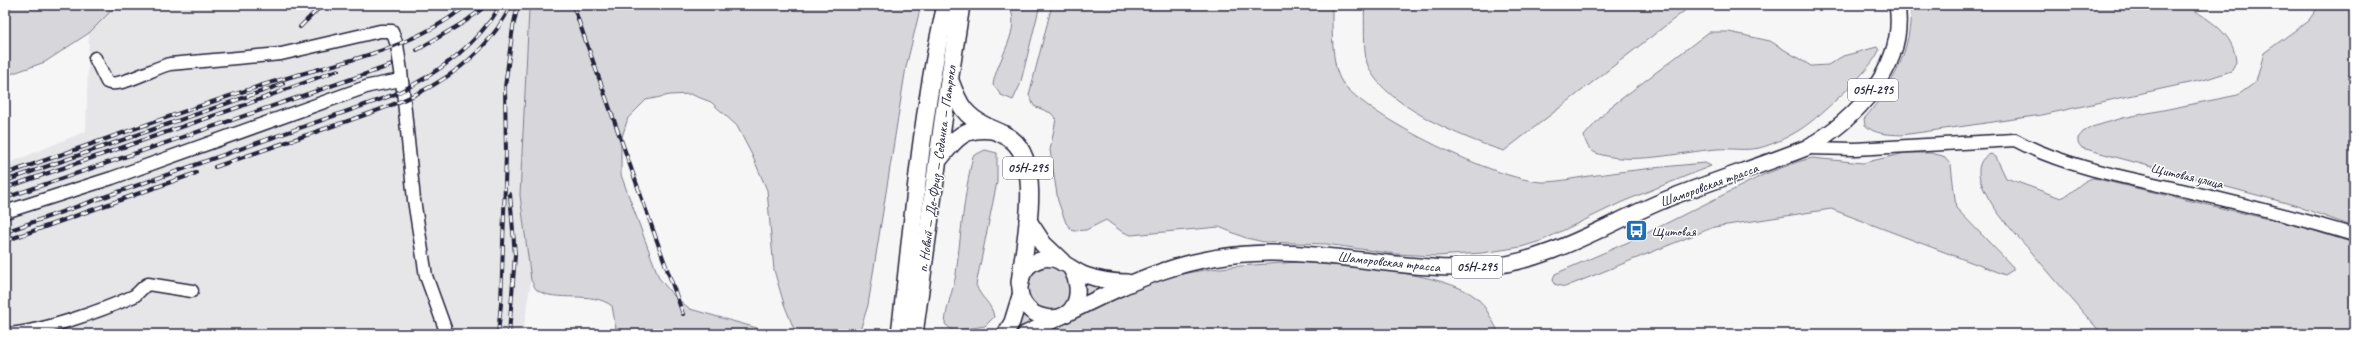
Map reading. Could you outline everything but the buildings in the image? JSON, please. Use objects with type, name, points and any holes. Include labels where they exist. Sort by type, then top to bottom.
[{"type":"highway","name":"п. Новый — Де-Фриз — Седанка — Патрокл","points":[[900,334],[916,188],[946,5]]},
{"type":"highway","name":"п. Новый — Де-Фриз — Седанка — Патрокл","points":[[914,334],[949,78],[961,5]]},
{"type":"highway","name":"05Н-295","points":[[949,78],[957,100],[965,113],[1015,143],[1025,157],[1029,172],[1028,221],[1043,244],[1067,265]]},
{"type":"highway","points":[[939,159],[963,133],[981,129],[994,130]]},
{"type":"highway","points":[[1020,290],[1028,221]]},
{"type":"main road","name":"Шаморовская трасса","points":[[1025,334],[1155,272],[1187,263],[1226,255],[1269,253],[1312,254],[1434,268],[1486,267],[1514,262],[1579,240],[1673,197],[1806,148],[1842,123],[1869,98],[1886,69],[1893,53],[1896,38],[1897,5]]},
{"type":"main road","name":"05Н-295","points":[[1005,334],[1012,322],[1026,271],[1036,262],[1044,259],[1067,265],[1097,279],[1130,283]]},
{"type":"main road","name":"05Н-295","points":[[1020,290],[1027,308],[1037,316],[1050,318],[1063,315],[1075,304],[1079,288],[1077,278],[1067,265]]},
{"type":"street","points":[[95,58],[107,82],[117,85],[170,64],[281,54],[380,31],[392,31],[397,45],[414,200],[426,276],[447,334]]},
{"type":"street","points":[[5,212],[112,178],[369,86],[401,80]]},
{"type":"street","name":"Щитовая улица","points":[[1806,148],[1855,148],[2015,140],[2035,151],[2122,177],[2270,210],[2354,235]]},
{"type":"street","points":[[7,334],[24,333],[112,304],[136,295],[148,284],[192,292]]},
{"type":"shaded area","points":[[5,5],[117,5],[89,33],[45,62],[5,76]]},
{"type":"shaded area","points":[[117,5],[532,5],[529,10],[520,195],[531,280],[523,334],[5,334],[5,165],[86,131],[89,33]]},
{"type":"shaded area","points":[[532,5],[921,5],[906,67],[868,305],[859,334],[796,334],[784,304],[774,270],[767,190],[752,155],[737,126],[711,102],[690,94],[670,95],[646,100],[628,118],[621,140],[621,175],[659,278],[673,295],[690,309],[757,328],[763,334],[617,334],[612,306],[604,301],[584,297],[554,296],[545,294],[534,287],[531,280],[520,195],[529,10]]},
{"type":"shaded area","points":[[1008,5],[1040,5],[1020,85],[1013,100],[1001,95],[993,85],[995,75],[1008,44],[1013,24],[1012,14]]},
{"type":"shaded area","points":[[1052,5],[1332,5],[1334,56],[1338,75],[1342,82],[1356,97],[1378,113],[1435,145],[1466,159],[1496,171],[1523,179],[1543,182],[1678,165],[1705,163],[1711,166],[1622,202],[1541,241],[1521,247],[1482,253],[1436,256],[1395,254],[1326,244],[1264,242],[1246,238],[1219,227],[1131,235],[1121,231],[1106,220],[1086,230],[1073,231],[1066,223],[1058,201],[1050,150],[1056,119],[1051,113],[1034,106],[1029,95]]},
{"type":"shaded area","points":[[1364,5],[1692,5],[1504,151],[1447,129],[1406,106],[1388,92],[1375,78],[1367,63]]},
{"type":"shaded area","points":[[1911,5],[2187,5],[2219,28],[2231,43],[2236,62],[2231,71],[2207,79],[2042,115],[1902,135],[1873,131],[1865,125],[1864,119],[1884,93],[1899,66],[1908,38]]},
{"type":"shaded area","points":[[2320,5],[2354,5],[2354,227],[2294,205],[2082,148],[2078,143],[2078,138],[2083,132],[2092,127],[2123,118],[2238,95],[2256,82],[2264,53],[2308,21]]},
{"type":"shaded area","points":[[1709,32],[1729,32],[1770,41],[1811,66],[1828,65],[1843,56],[1877,47],[1879,50],[1859,78],[1815,118],[1803,128],[1791,135],[1765,146],[1748,149],[1717,149],[1640,158],[1610,157],[1596,153],[1589,148],[1584,136],[1608,109]]},
{"type":"shaded area","points":[[985,150],[997,153],[997,182],[976,285],[989,304],[994,317],[985,326],[953,331],[945,324],[956,274],[967,185],[973,156]]},
{"type":"shaded area","points":[[1905,153],[1931,153],[1943,156],[1951,165],[1956,208],[2013,267],[2013,270],[2005,275],[1831,209],[1714,227],[1565,287],[1554,284],[1553,279],[1555,274],[1633,240],[1765,174],[1797,162],[1812,158],[1863,163]]},
{"type":"shaded area","points":[[1991,154],[1996,157],[2006,178],[2061,198],[2066,196],[2084,182],[2093,178],[2298,226],[2354,243],[2354,334],[2102,334],[1996,210],[1984,190],[1979,171],[1980,164],[1984,158]]},
{"type":"shaded area","points":[[1298,262],[1391,271],[1441,281],[1461,289],[1477,298],[1500,334],[1044,334],[1131,290],[1171,276],[1213,269]]},
{"type":"shaded area","points":[[1050,266],[1063,270],[1069,276],[1073,289],[1069,302],[1063,308],[1050,312],[1037,308],[1031,302],[1027,289],[1031,276],[1037,270]]},
{"type":"shaded area","points":[[1082,280],[1105,288],[1083,299]]},
{"type":"shaded area","points":[[1021,311],[1038,322],[1013,333]]},
{"type":"railway","points":[[300,27],[322,5]]},
{"type":"railway","points":[[5,174],[263,85],[342,63],[395,46],[420,35],[467,5]]},
{"type":"railway","points":[[417,50],[466,21],[487,5]]},
{"type":"railway","points":[[5,232],[393,95],[439,69],[454,58],[480,34],[501,5]]},
{"type":"railway","points":[[215,167],[381,109],[408,98],[433,85],[456,70],[478,52],[496,31],[511,5]]},
{"type":"railway","points":[[498,334],[501,304],[506,154],[505,87],[513,27],[518,5]]},
{"type":"railway","points":[[573,5],[683,314]]},
{"type":"railway","points":[[5,198],[392,65]]},
{"type":"railway","points":[[5,188],[242,106],[338,70]]},
{"type":"railway","points":[[5,181],[283,84]]},
{"type":"railway","points":[[5,241],[196,173]]},
{"type":"railway","points":[[509,334],[515,255],[510,194]]},
{"type":"place","name":"Щитовая","points":[[1637,231]]}]
